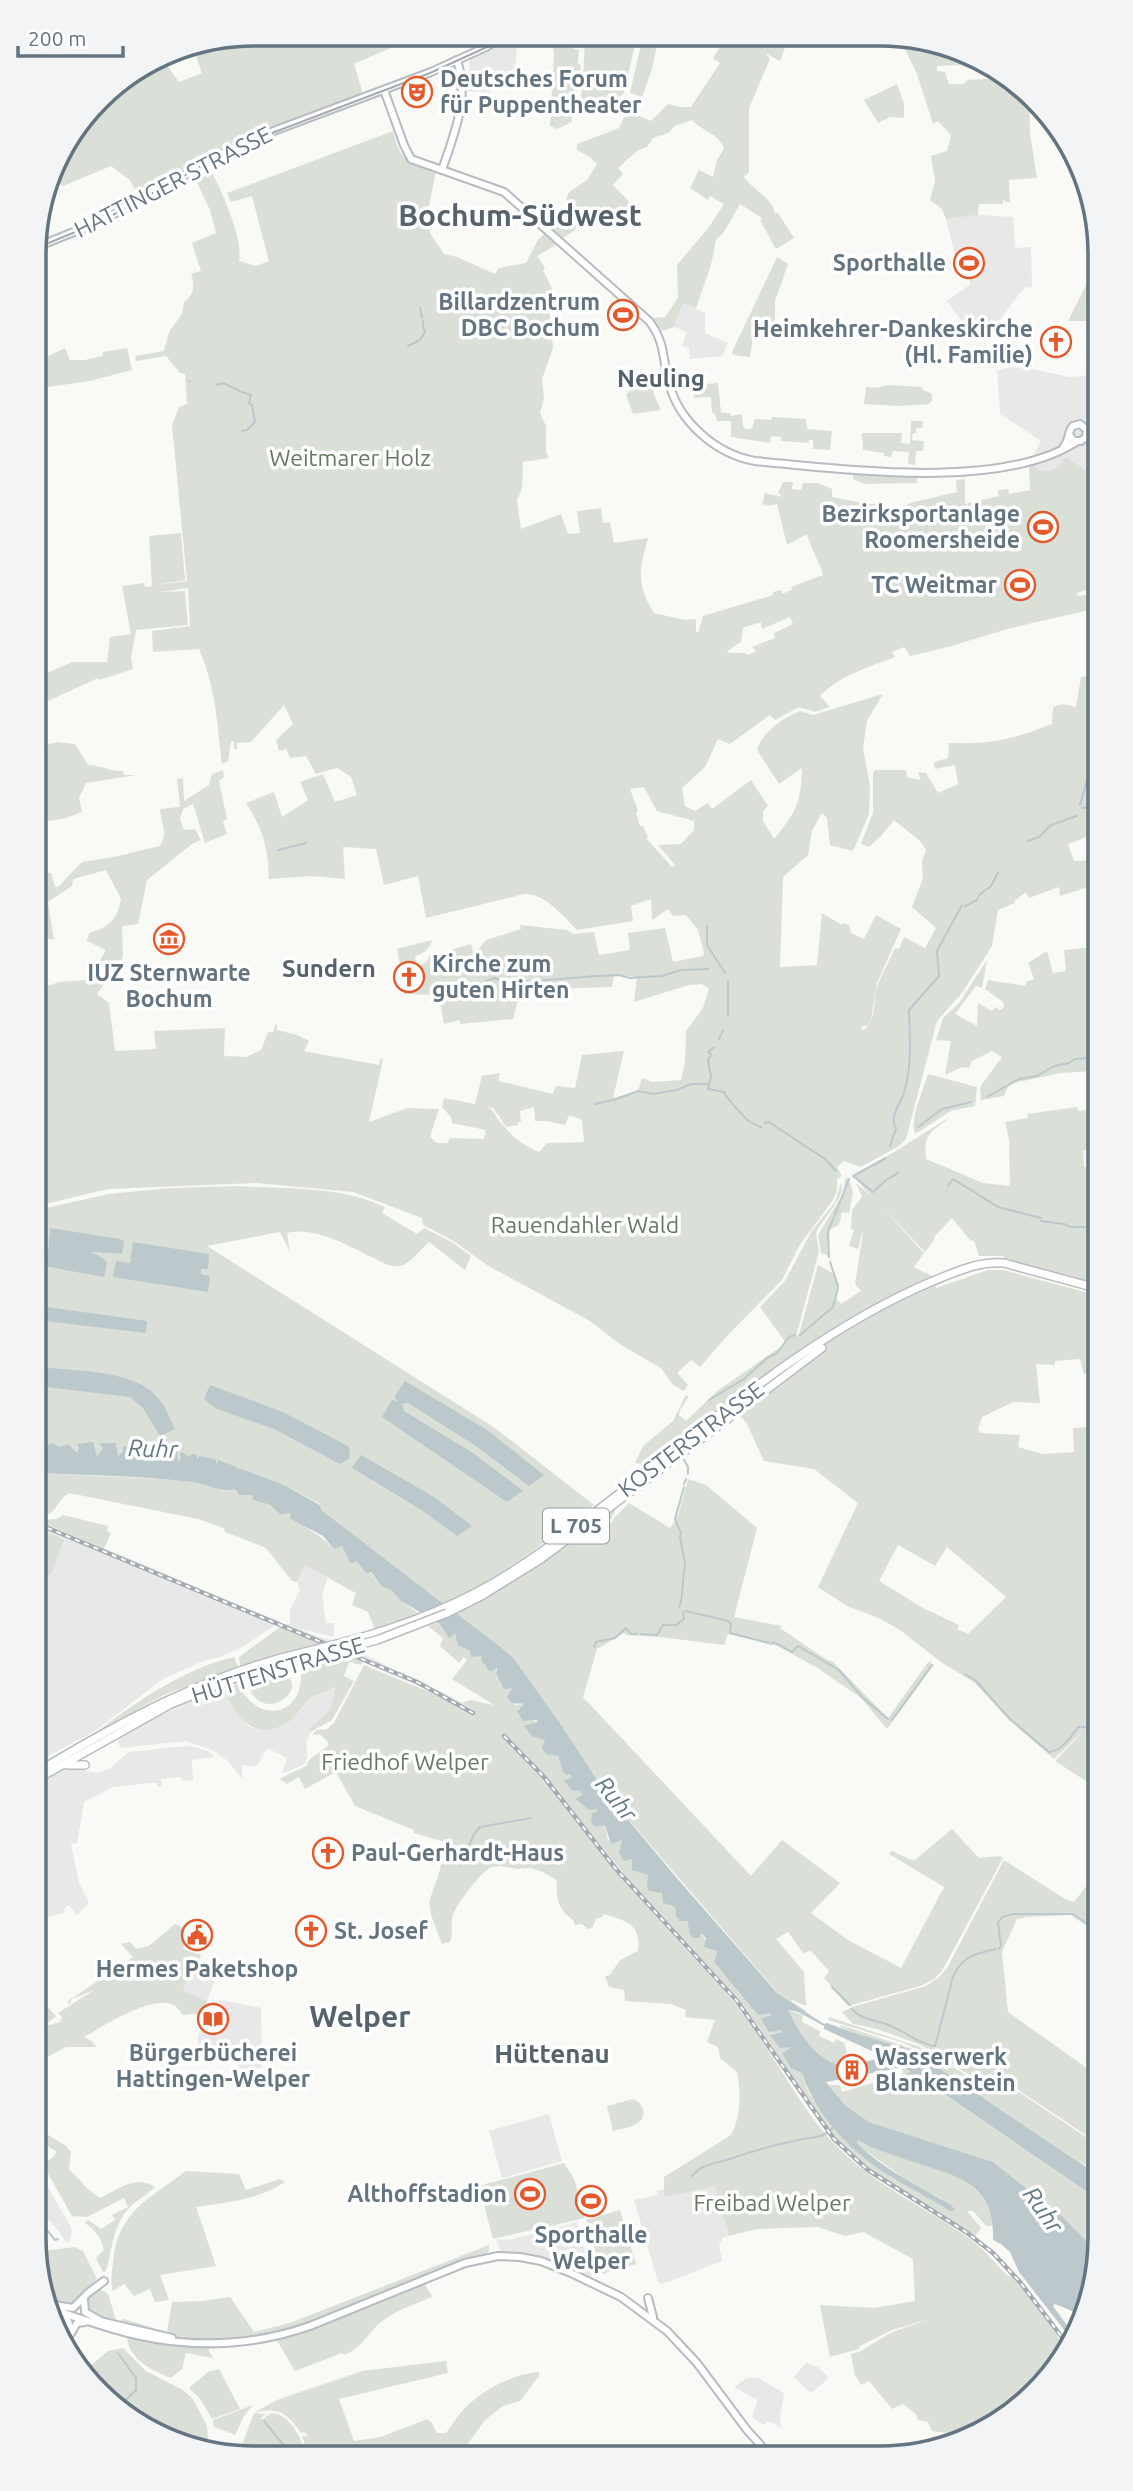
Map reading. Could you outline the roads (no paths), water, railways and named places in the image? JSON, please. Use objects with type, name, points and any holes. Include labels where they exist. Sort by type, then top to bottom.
[{"type":"main road","name":"HATTINGER STRASSE","points":[[46,243],[101,221],[247,141],[384,90],[484,46]]},
{"type":"main road","points":[[442,170],[461,106],[462,82],[457,60]]},
{"type":"main road","points":[[384,90],[408,155],[416,162],[504,192],[649,321],[663,346],[669,383],[677,402],[697,429],[726,452],[771,463],[949,474],[1047,457],[1083,440],[1084,428],[1088,425]]},
{"type":"main road","points":[[1057,453],[1068,441],[1071,427],[1077,424],[1084,428]]},
{"type":"main road","points":[[1070,436],[1076,442]]},
{"type":"main road","name":"KOSTERSTRASSE","points":[[445,1611],[483,1595],[541,1559],[794,1361],[868,1314],[919,1287],[989,1262],[1014,1265],[1087,1286]]},
{"type":"main road","name":"HÜTTENSTRASSE","points":[[46,1770],[151,1714],[229,1678],[306,1655],[377,1640],[445,1611]]},
{"type":"main road","name":"L 705","points":[[46,1771],[69,1764],[85,1765]]},
{"type":"main road","points":[[60,2313],[67,2319],[71,2333],[74,2326],[81,2322],[190,2342],[227,2344],[287,2334],[478,2259],[520,2257],[554,2266],[621,2297],[653,2319],[687,2351],[761,2446]]},
{"type":"main road","points":[[58,2307],[74,2308],[104,2281]]},
{"type":"main road","points":[[85,2298],[85,2312],[110,2327]]},
{"type":"main road","points":[[648,2298],[653,2319]]},
{"type":"main road","points":[[58,2308],[103,2322]]},
{"type":"main road","points":[[58,2309],[110,2327]]},
{"type":"water","points":[[50,1228],[124,1241],[122,1254],[91,1252],[107,1263],[104,1277],[46,1267]]},
{"type":"water","points":[[133,1242],[209,1254],[208,1269],[201,1269],[201,1274],[210,1276],[208,1292],[113,1277],[116,1261],[130,1263]]},
{"type":"water","points":[[47,1307],[147,1321],[146,1333],[46,1321]]},
{"type":"water","points":[[46,1368],[103,1373],[135,1382],[149,1389],[159,1399],[175,1429],[160,1436],[143,1408],[130,1397],[46,1387]]},
{"type":"water","points":[[405,1381],[487,1430],[544,1475],[529,1486],[476,1446],[408,1403],[402,1404],[404,1411],[473,1453],[523,1491],[507,1502],[382,1417],[392,1400],[399,1402],[394,1397]]},
{"type":"water","points":[[210,1385],[283,1412],[348,1446],[349,1459],[340,1464],[274,1429],[217,1409],[204,1399]]},
{"type":"water","points":[[46,1441],[47,1445],[52,1443],[60,1447],[68,1444],[77,1453],[77,1444],[93,1442],[97,1456],[103,1448],[99,1443],[116,1443],[118,1456],[123,1447],[132,1445],[138,1458],[144,1453],[138,1447],[154,1447],[158,1458],[160,1453],[167,1454],[171,1450],[177,1452],[178,1462],[181,1459],[180,1453],[183,1452],[188,1457],[196,1454],[198,1460],[199,1456],[215,1459],[217,1465],[218,1460],[237,1467],[238,1471],[239,1468],[284,1485],[320,1505],[321,1510],[512,1656],[605,1792],[777,1993],[824,2024],[912,2050],[1087,2168],[1087,2192],[915,2074],[905,2074],[911,2072],[904,2067],[862,2075],[860,2063],[885,2057],[824,2029],[824,2026],[798,2012],[788,2010],[804,2037],[818,2053],[827,2060],[846,2066],[848,2078],[826,2082],[845,2105],[869,2122],[993,2162],[1063,2217],[1087,2242],[1083,2278],[1074,2312],[1055,2304],[1053,2306],[1068,2326],[1065,2331],[1019,2272],[1010,2252],[993,2240],[989,2209],[975,2189],[953,2175],[858,2140],[857,2143],[867,2153],[951,2205],[955,2210],[950,2211],[878,2168],[838,2133],[817,2105],[802,2073],[791,2068],[782,2053],[792,2047],[780,2048],[770,2035],[782,2030],[769,2032],[761,2019],[771,2015],[770,2013],[758,2015],[714,1962],[717,1951],[704,1947],[706,1938],[701,1933],[699,1938],[693,1938],[689,1932],[688,1921],[680,1921],[675,1907],[663,1903],[662,1893],[649,1891],[648,1875],[632,1870],[632,1859],[624,1861],[619,1853],[622,1840],[611,1844],[605,1825],[594,1827],[591,1821],[592,1813],[597,1812],[597,1809],[589,1810],[575,1799],[585,1793],[582,1790],[573,1791],[564,1781],[575,1776],[574,1772],[567,1775],[563,1772],[558,1756],[546,1754],[542,1748],[545,1740],[532,1736],[524,1726],[538,1722],[523,1721],[517,1711],[524,1704],[509,1700],[507,1697],[512,1688],[504,1689],[496,1674],[497,1668],[488,1670],[482,1663],[481,1656],[471,1657],[470,1651],[458,1645],[455,1633],[449,1638],[440,1624],[401,1601],[391,1590],[382,1587],[371,1572],[366,1573],[357,1561],[351,1564],[342,1546],[334,1549],[323,1536],[291,1519],[290,1513],[281,1515],[270,1505],[253,1500],[253,1495],[239,1495],[235,1489],[224,1490],[198,1483],[46,1473]]},
{"type":"water","points":[[361,1455],[434,1497],[472,1526],[457,1536],[420,1509],[352,1468]]},
{"type":"waterway","points":[[420,308],[422,318]]},
{"type":"waterway","points":[[408,346],[420,340],[425,332],[423,326]]},
{"type":"waterway","points":[[217,385],[223,383],[251,395],[249,403],[252,405],[255,422],[242,431]]},
{"type":"waterway","points":[[1080,805],[1088,777]]},
{"type":"waterway","points":[[1082,808],[1088,807]]},
{"type":"waterway","points":[[1028,841],[1039,837],[1051,825],[1077,816]]},
{"type":"waterway","points":[[278,850],[306,843]]},
{"type":"waterway","points":[[965,906],[977,900],[979,895],[991,886],[998,873]]},
{"type":"waterway","points":[[890,1146],[896,1128],[894,1115],[904,1093],[908,1073],[909,1010],[939,976],[937,951],[962,905]]},
{"type":"waterway","points":[[707,926],[707,945],[725,973]]},
{"type":"waterway","points":[[486,981],[494,978],[516,986],[536,981],[619,975],[630,978],[662,976],[681,970],[708,969]]},
{"type":"waterway","points":[[728,982],[728,1015]]},
{"type":"waterway","points":[[719,1039],[723,1030]]},
{"type":"waterway","points":[[714,1047],[708,1052],[711,1054],[708,1060],[711,1077],[708,1089],[724,1092],[747,1120],[761,1127]]},
{"type":"waterway","points":[[1077,1059],[1086,1058]]},
{"type":"waterway","points":[[987,1097],[1019,1079],[1037,1076],[1054,1066],[1075,1059]]},
{"type":"waterway","points":[[595,1104],[638,1091],[653,1094],[677,1090],[691,1084],[709,1084]]},
{"type":"waterway","points":[[918,1127],[942,1109],[971,1102]]},
{"type":"waterway","points":[[765,1123],[769,1122],[825,1159],[836,1171]]},
{"type":"waterway","points":[[886,1158],[853,1176],[873,1192],[898,1173]]},
{"type":"waterway","points":[[829,1257],[828,1232],[849,1179]]},
{"type":"waterway","points":[[948,1186],[953,1179],[998,1207],[1041,1218]]},
{"type":"waterway","points":[[1041,1221],[1071,1227],[1088,1227]]},
{"type":"waterway","points":[[830,1262],[838,1286]]},
{"type":"waterway","points":[[800,1335],[833,1307],[838,1288]]},
{"type":"waterway","points":[[709,1400],[744,1379],[767,1358],[777,1353],[789,1337],[795,1335]]},
{"type":"waterway","points":[[683,1458],[688,1474]]},
{"type":"waterway","points":[[684,1484],[686,1479]]},
{"type":"waterway","points":[[679,1607],[685,1563],[681,1533],[675,1519],[684,1487]]},
{"type":"waterway","points":[[686,1611],[728,1621],[731,1624],[730,1633],[769,1643]]},
{"type":"waterway","points":[[641,1634],[657,1635],[663,1625],[676,1625],[684,1619],[683,1612]]},
{"type":"waterway","points":[[594,1647],[596,1642],[615,1638],[626,1628],[631,1634],[637,1634]]},
{"type":"waterway","points":[[771,1644],[774,1642],[792,1652],[798,1646],[839,1670],[862,1697],[888,1719]]},
{"type":"waterway","points":[[892,1720],[932,1665]]},
{"type":"waterway","points":[[965,1674],[975,1680],[1010,1719],[1049,1752],[1061,1746],[1078,1727],[1085,1727]]},
{"type":"waterway","name":"Ruhr","points":[[570,1767],[590,1799]]},
{"type":"waterway","points":[[462,1862],[474,1834],[480,1827],[531,1818]]},
{"type":"waterway","points":[[999,1949],[1001,1946],[998,1923],[1002,1917],[1013,1914],[1073,1914],[1087,1924]]},
{"type":"waterway","points":[[951,1983],[958,1968],[968,1958],[996,1949]]},
{"type":"waterway","points":[[852,2009],[861,2016],[935,2046],[951,1985]]},
{"type":"waterway","points":[[832,1987],[850,2005]]},
{"type":"waterway","points":[[692,2176],[710,2165],[772,2146],[821,2136],[833,2128]]},
{"type":"waterway","points":[[46,2229],[55,2240],[58,2239]]},
{"type":"waterway","points":[[118,2353],[136,2378],[136,2390],[124,2400]]},
{"type":"waterway","points":[[264,2421],[284,2446]]},
{"type":"tram line","points":[[46,244],[102,221],[238,146],[430,73],[489,46]]},
{"type":"railway","points":[[46,1527],[417,1682],[473,1713]]},
{"type":"railway","points":[[504,1736],[544,1777],[616,1869],[737,2001],[834,2139],[868,2170],[966,2232],[993,2253],[1020,2282],[1062,2337]]},
{"type":"place","name":"Deutsches Forum für Puppentheater","points":[[417,92]]},
{"type":"place","name":"Sporthalle","points":[[969,263]]},
{"type":"place","name":"Billardzentrum DBC Bochum","points":[[623,315]]},
{"type":"place","name":"Heimkehrer-Dankeskirche (Hl. Familie)","points":[[1056,342]]},
{"type":"place","name":"Bezirksportanlage Roomersheide","points":[[1043,527]]},
{"type":"place","name":"TC Weitmar","points":[[1020,585]]},
{"type":"place","name":"IUZ Sternwarte Bochum","points":[[169,939]]},
{"type":"place","name":"Kirche zum guten Hirten","points":[[409,977]]},
{"type":"place","name":"Paul-Gerhardt-Haus","points":[[328,1853]]},
{"type":"place","name":"St. Josef","points":[[311,1931]]},
{"type":"place","name":"Hermes Paketshop","points":[[197,1935]]},
{"type":"place","name":"Bürgerbücherei Hattingen-Welper","points":[[213,2019]]},
{"type":"place","name":"Wasserwerk Blankenstein","points":[[852,2070]]},
{"type":"place","name":"Althoffstadion","points":[[530,2194]]},
{"type":"place","name":"Sporthalle Welper","points":[[591,2201]]},
{"type":"district","name":"Bochum-Südwest","points":[[520,216]]},
{"type":"district","name":"Neuling","points":[[661,379]]},
{"type":"district","name":"Sundern","points":[[329,969]]},
{"type":"district","name":"Welper","points":[[360,2017]]},
{"type":"district","name":"Hüttenau","points":[[552,2054]]},
{"type":"park label","name":"Weitmarer Holz","points":[[350,458]]},
{"type":"park label","name":"Rauendahler Wald","points":[[585,1225]]},
{"type":"park label","name":"Friedhof Welper","points":[[405,1762]]},
{"type":"park label","name":"Freibad Welper","points":[[772,2203]]}]
